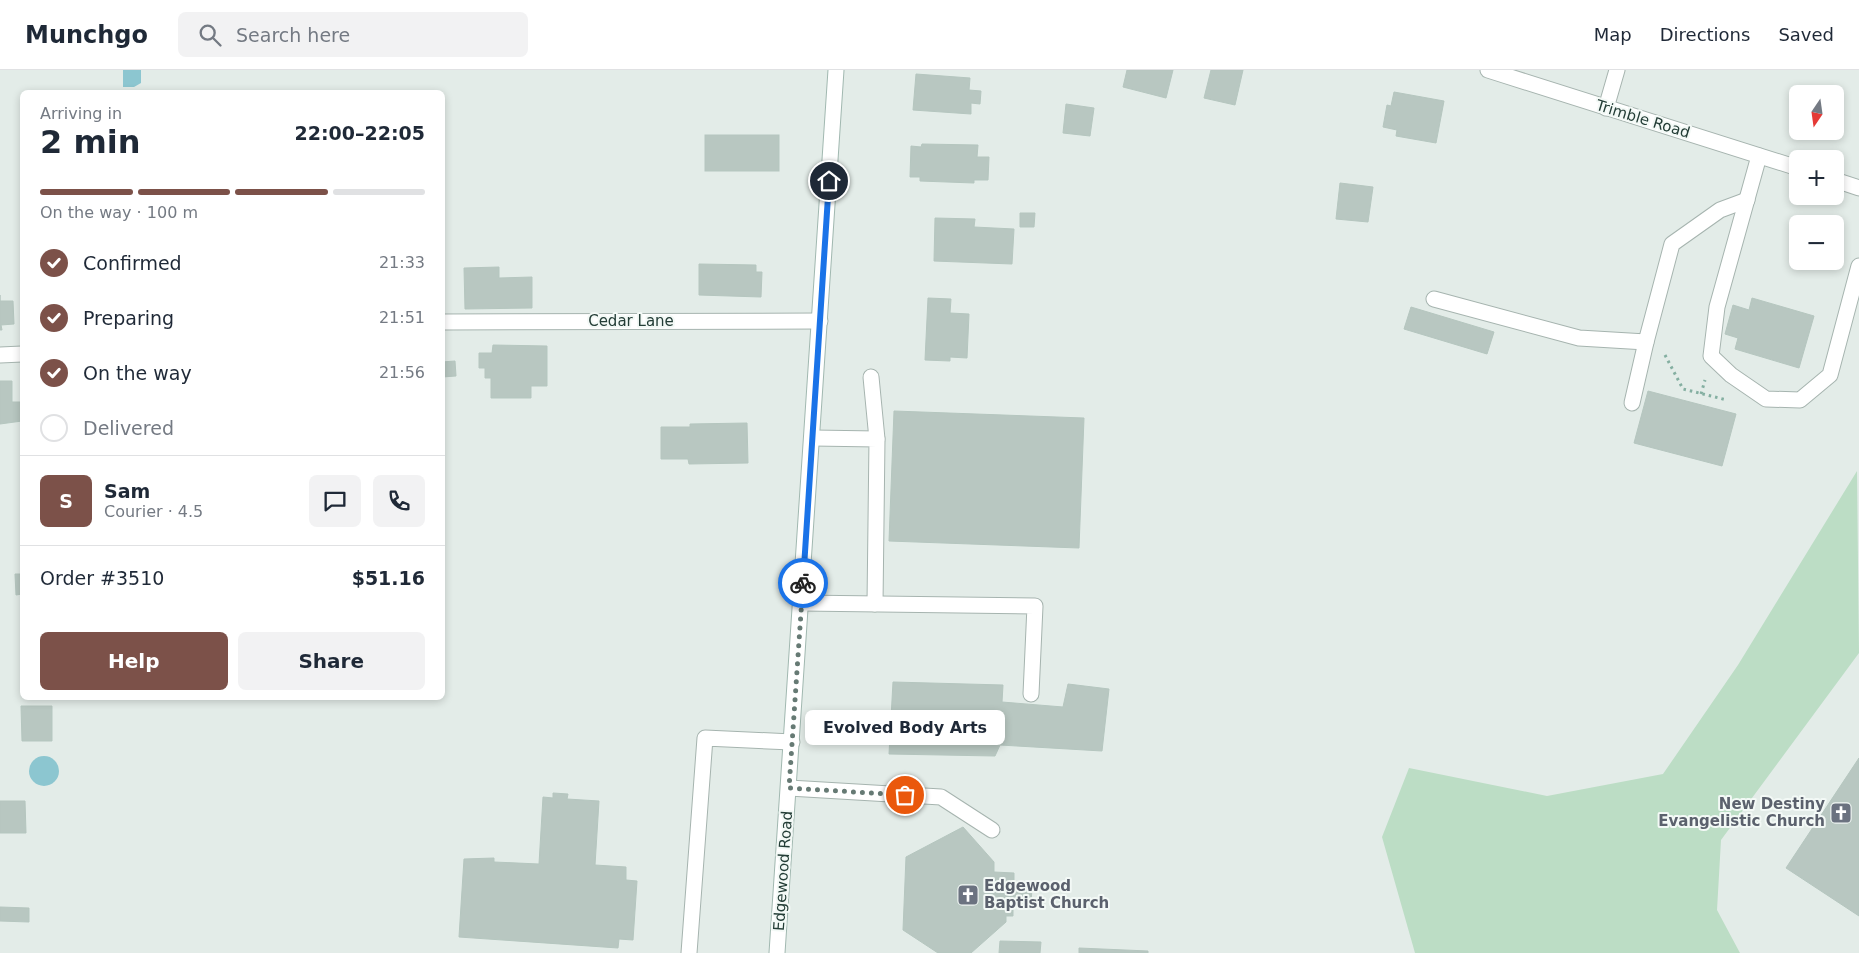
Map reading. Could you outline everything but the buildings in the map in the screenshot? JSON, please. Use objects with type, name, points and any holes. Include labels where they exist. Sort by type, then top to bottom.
[{"type":"main road","name":"Edgewood Road","points":[[777,953],[813,438],[836,70]]},
{"type":"main road","name":"Trimble Road","points":[[1488,70],[1789,165]]},
{"type":"main road","points":[[1606,108],[1617,70]]},
{"type":"main road","points":[[1759,156],[1717,307],[1711,356],[1730,374],[1766,399],[1800,400],[1830,375],[1859,266]]},
{"type":"main road","points":[[1844,183],[1859,188]]},
{"type":"main road","points":[[1632,403],[1672,244],[1720,210],[1747,200]]},
{"type":"main road","points":[[1434,298],[1579,338],[1646,342]]},
{"type":"main road","name":"Cedar Lane","points":[[445,322],[820,321]]},
{"type":"main road","points":[[0,355],[20,354]]},
{"type":"main road","points":[[871,377],[877,439],[875,604]]},
{"type":"main road","points":[[813,438],[877,439]]},
{"type":"main road","points":[[801,603],[1035,606],[1031,694]]},
{"type":"main road","points":[[689,953],[705,738],[792,742]]},
{"type":"main road","points":[[789,788],[941,797],[992,830]]},
{"type":"path","points":[[1646,342],[1660,345],[1683,389],[1735,402]]},
{"type":"green space","points":[[1857,471],[1859,653],[1721,840],[1717,910],[1740,953],[1415,953],[1382,837],[1409,768],[1547,796],[1663,774],[1738,665]]},
{"type":"water","points":[[123,70],[141,70],[141,83],[134,87],[123,87]]},
{"type":"water","points":[[44,756],[55,760],[59,771],[55,782],[44,786],[33,782],[29,771],[33,760]]},
{"type":"way so far","points":[[803,583],[789,788],[905,795]]},
{"type":"place","name":"Evolved Body Arts","points":[[905,795]]},
{"type":"place","name":"New Destiny Evangelistic Church","points":[[1841,813]]},
{"type":"place","name":"Edgewood Baptist Church","points":[[968,895]]},
{"type":"route","points":[[803,583],[829,181]]}]
